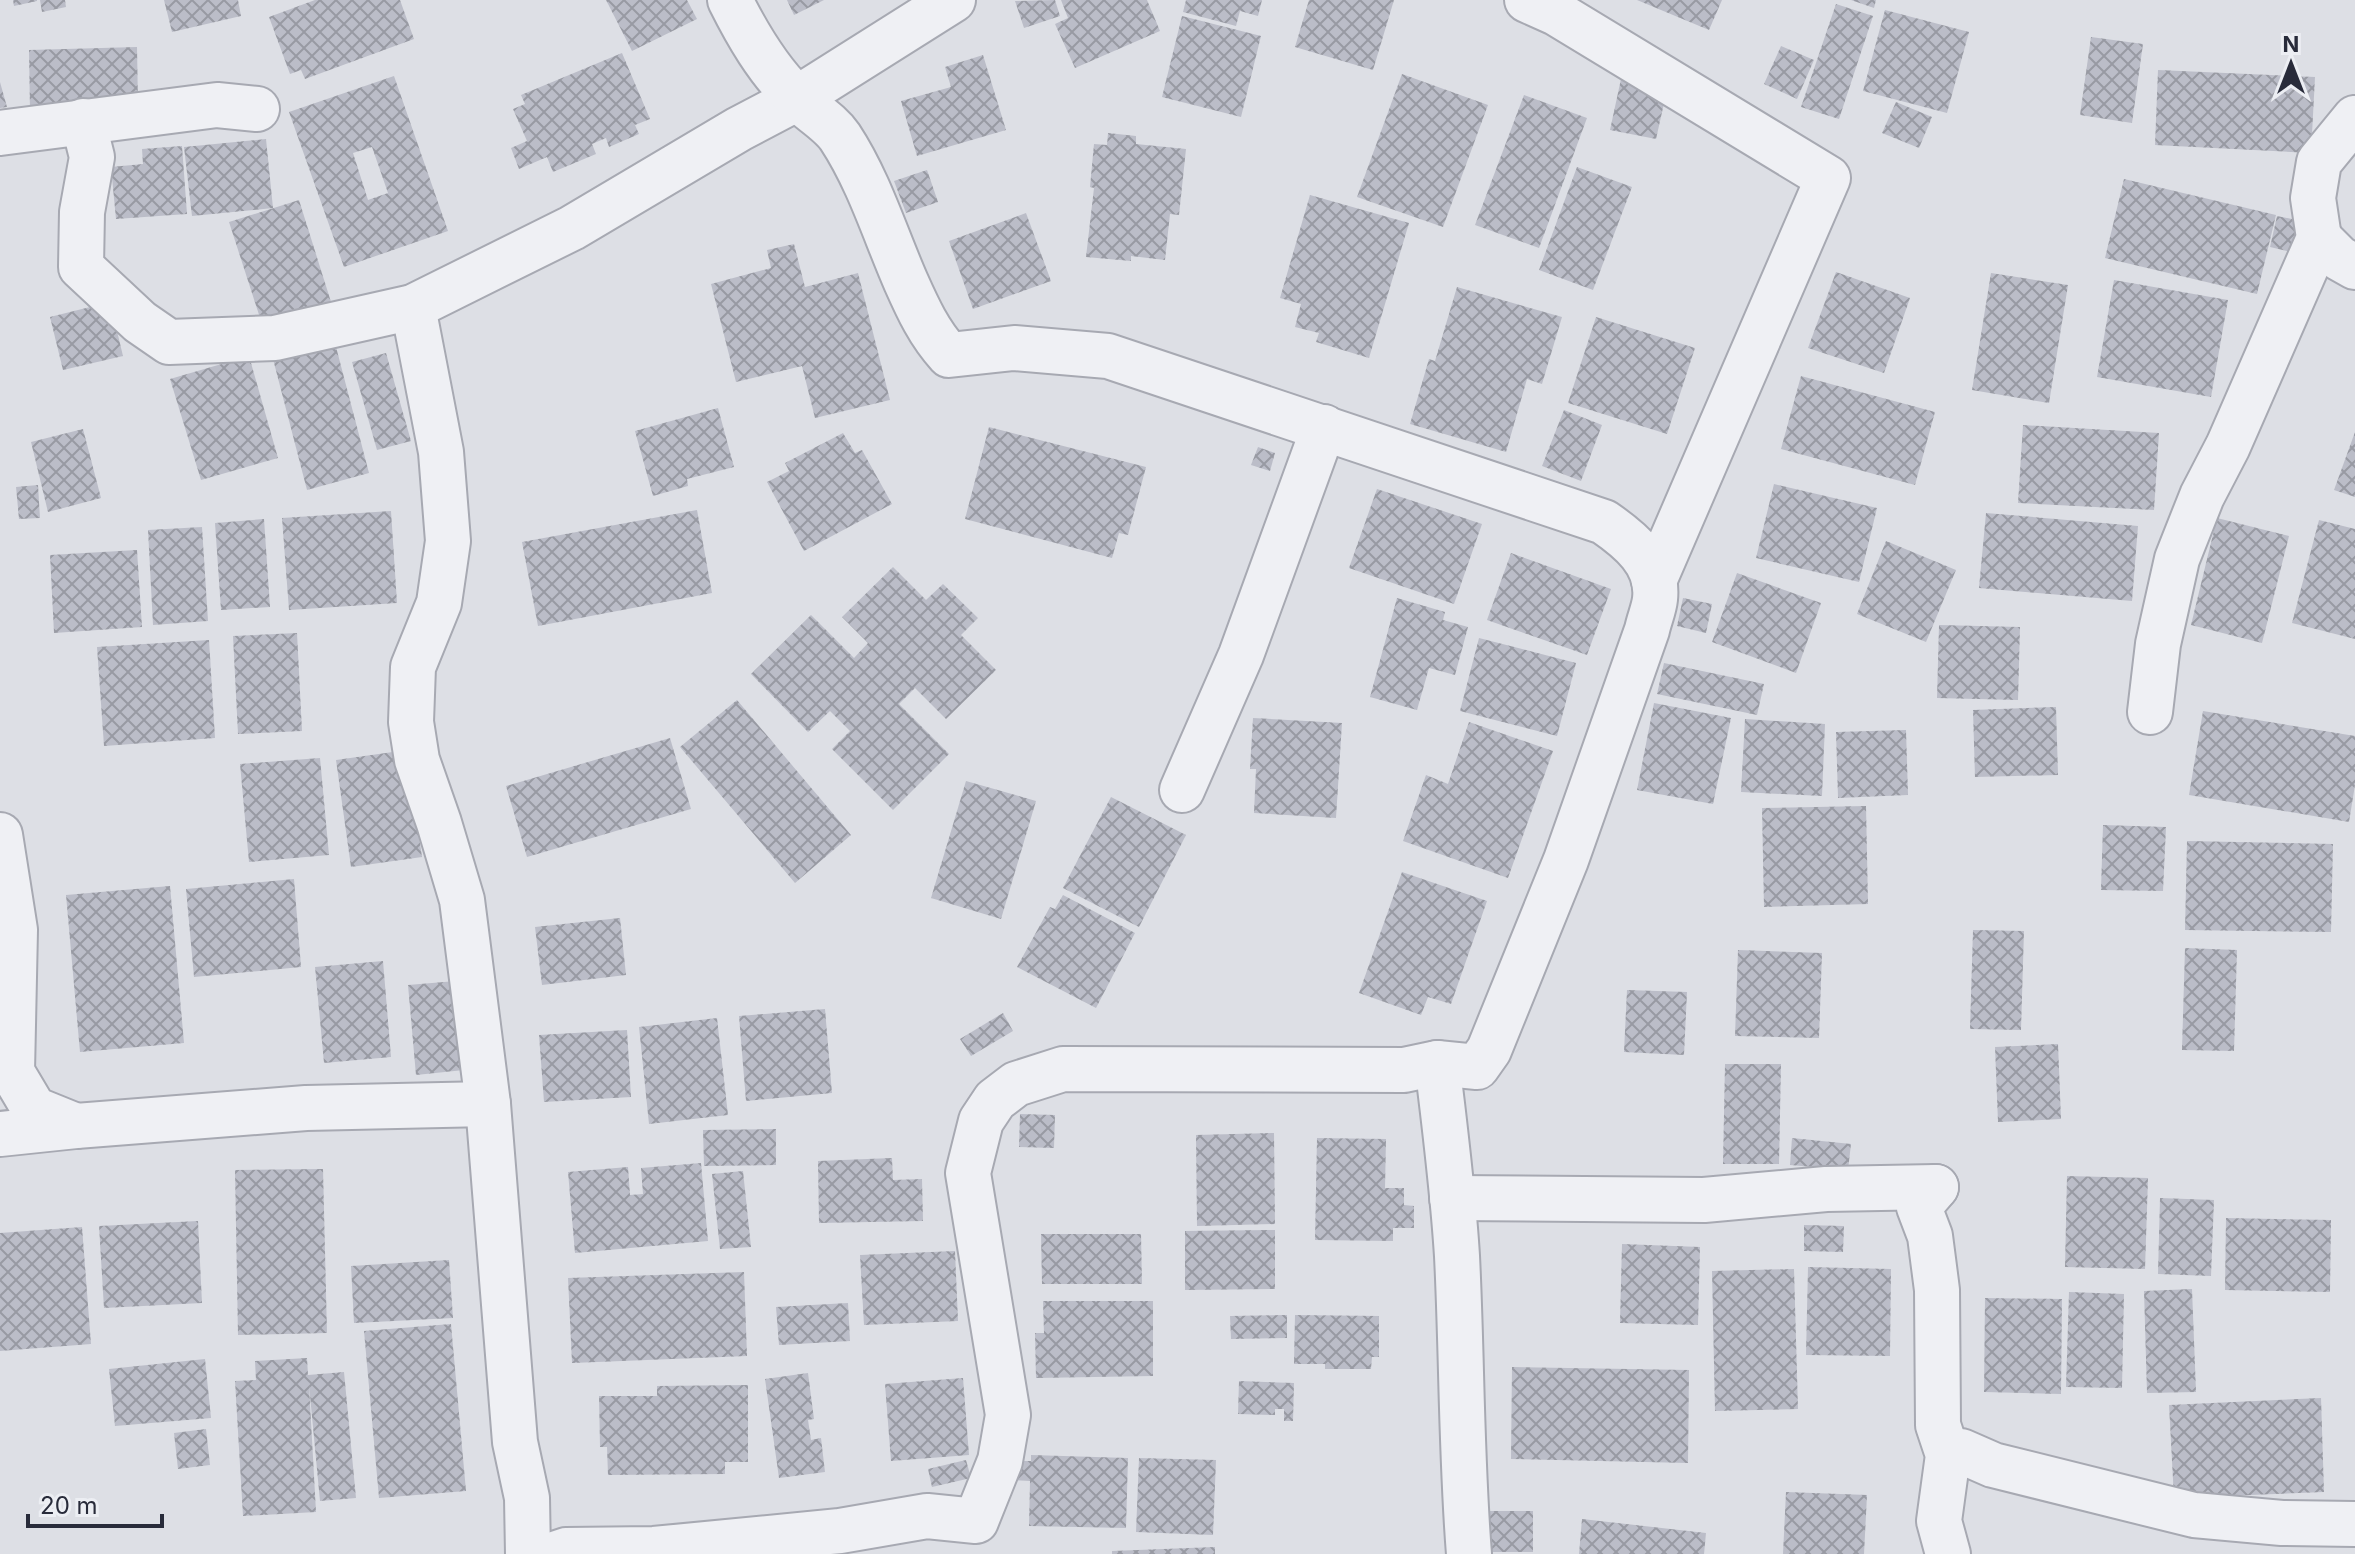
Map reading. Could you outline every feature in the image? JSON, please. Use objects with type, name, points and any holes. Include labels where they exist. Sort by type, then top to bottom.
[{"type":"street","points":[[554,1554],[566,1550],[654,1549],[840,1531],[927,1516],[976,1521],[1000,1461],[1008,1415],[968,1173],[981,1121],[995,1100],[1016,1084],[1063,1069],[1404,1070],[1437,1063],[1477,1067],[1489,1050],[1566,860],[1647,630],[1655,598],[1654,581],[1646,557],[1604,522],[1108,356],[1014,348],[949,355],[934,338],[921,315],[864,183],[839,135],[796,99],[780,81],[746,32],[730,0]]},
{"type":"street","points":[[83,121],[92,157],[82,212],[81,267],[140,322],[169,342],[275,338],[413,307],[572,228],[739,129],[796,99],[953,0]]},
{"type":"street","points":[[1527,0],[1556,13],[1828,178],[1654,581]]},
{"type":"street","points":[[0,133],[217,105],[257,109]]},
{"type":"street","points":[[2150,712],[2158,644],[2177,559],[2202,496],[2228,446],[2319,238],[2313,198],[2319,162],[2355,118]]},
{"type":"street","points":[[2319,238],[2339,258],[2355,267]]},
{"type":"street","points":[[413,307],[441,452],[448,541],[439,603],[413,667],[411,722],[417,760],[462,900],[488,1104],[515,1442],[527,1498],[528,1554]]},
{"type":"street","points":[[1182,790],[1241,655],[1324,427]]},
{"type":"street","points":[[0,835],[15,930],[12,1072],[34,1109],[76,1126]]},
{"type":"street","points":[[1437,1063],[1457,1256],[1469,1554]]},
{"type":"street","points":[[0,1134],[306,1108],[488,1104]]},
{"type":"street","points":[[1452,1198],[1704,1200],[1826,1189],[1936,1187],[1919,1207],[1930,1236],[1937,1290],[1938,1425],[1948,1455],[1939,1521],[1948,1554]]},
{"type":"street","points":[[1948,1455],[1961,1451],[1993,1465],[2194,1515],[2282,1523],[2355,1524]]},
{"type":"building","points":[[13,0],[37,0],[37,1],[14,6]]},
{"type":"building","points":[[40,0],[65,0],[66,7],[42,12]]},
{"type":"building","points":[[164,0],[238,0],[241,16],[172,32]]},
{"type":"building","points":[[315,0],[400,0],[414,39],[305,79],[301,70],[290,74],[269,17]]},
{"type":"building","points":[[606,0],[687,0],[697,19],[632,51]]},
{"type":"building","points":[[787,0],[824,0],[794,15]]},
{"type":"building","points":[[1055,0],[1060,16],[1024,28],[1015,1]]},
{"type":"building","points":[[1061,0],[1147,0],[1160,31],[1075,68],[1055,24],[1068,18]]},
{"type":"building","points":[[1186,0],[1262,0],[1258,16],[1240,11],[1236,26],[1183,12]]},
{"type":"building","points":[[1309,0],[1394,0],[1373,70],[1295,47]]},
{"type":"building","points":[[1637,0],[1722,0],[1709,30]]},
{"type":"building","points":[[1851,0],[1876,0],[1874,8]]},
{"type":"building","points":[[1836,4],[1873,16],[1839,119],[1801,107]]},
{"type":"building","points":[[1885,10],[1969,32],[1947,113],[1863,91]]},
{"type":"building","points":[[1182,16],[1261,36],[1241,117],[1162,97]]},
{"type":"building","points":[[2091,37],[2143,44],[2132,123],[2080,115]]},
{"type":"building","points":[[1781,46],[1814,60],[1797,99],[1764,84]]},
{"type":"building","points":[[137,47],[138,105],[30,112],[29,50]]},
{"type":"building","points":[[622,53],[650,119],[635,125],[639,134],[609,147],[606,138],[592,144],[596,154],[553,172],[547,157],[519,169],[511,148],[527,141],[513,109],[525,104],[521,95]]},
{"type":"building","points":[[983,55],[1006,130],[917,156],[901,101],[951,87],[945,67]]},
{"type":"building","points":[[2158,70],[2315,77],[2311,153],[2155,145]]},
{"type":"building","points":[[1402,74],[1488,105],[1443,227],[1357,197]]},
{"type":"building","points":[[394,76],[448,231],[344,267],[289,112]],"holes":[[[372,147],[388,193],[368,200],[353,153]]]},
{"type":"building","points":[[1621,79],[1667,90],[1656,139],[1610,130]]},
{"type":"building","points":[[0,82],[7,107],[0,108]]},
{"type":"building","points":[[1524,95],[1587,118],[1539,248],[1475,225]]},
{"type":"building","points":[[1896,102],[1932,117],[1919,148],[1882,133]]},
{"type":"building","points":[[1108,133],[1136,136],[1136,144],[1186,149],[1179,215],[1170,214],[1165,260],[1131,256],[1131,261],[1086,257],[1094,188],[1090,187],[1094,144],[1107,145]]},
{"type":"building","points":[[266,139],[273,208],[192,216],[184,147]]},
{"type":"building","points":[[182,146],[187,214],[116,219],[111,167],[143,164],[142,149]]},
{"type":"building","points":[[1577,167],[1632,187],[1593,290],[1539,270]]},
{"type":"building","points":[[927,170],[938,202],[906,213],[894,181]]},
{"type":"building","points":[[2124,179],[2276,215],[2257,294],[2105,258]]},
{"type":"building","points":[[1310,195],[1409,223],[1369,358],[1316,342],[1319,333],[1295,327],[1301,304],[1280,298]]},
{"type":"building","points":[[299,200],[331,302],[262,324],[229,222]]},
{"type":"building","points":[[1026,213],[1051,281],[973,309],[949,241]]},
{"type":"building","points":[[2277,216],[2302,221],[2296,253],[2270,247]]},
{"type":"building","points":[[794,244],[805,287],[858,273],[890,400],[815,418],[802,366],[736,382],[711,284],[771,268],[767,250]]},
{"type":"building","points":[[1836,272],[1910,298],[1884,373],[1808,348]]},
{"type":"building","points":[[1991,273],[2068,285],[2049,403],[1972,390]]},
{"type":"building","points":[[2114,280],[2228,300],[2211,397],[2097,377]]},
{"type":"building","points":[[1457,287],[1562,317],[1542,384],[1527,379],[1506,452],[1410,424],[1429,359],[1435,361]]},
{"type":"building","points":[[110,302],[123,356],[63,370],[50,317]]},
{"type":"building","points":[[1596,317],[1695,348],[1667,434],[1568,403]]},
{"type":"building","points":[[335,343],[369,473],[307,490],[273,359]]},
{"type":"building","points":[[386,353],[411,441],[377,450],[352,362]]},
{"type":"building","points":[[249,356],[278,458],[201,480],[170,379]]},
{"type":"building","points":[[1801,376],[1935,412],[1915,485],[1781,449]]},
{"type":"building","points":[[718,408],[734,467],[687,479],[688,486],[653,496],[635,431]]},
{"type":"building","points":[[1564,410],[1602,425],[1581,481],[1542,466]]},
{"type":"building","points":[[2023,425],[2159,433],[2154,510],[2018,503]]},
{"type":"building","points":[[989,427],[1146,467],[1128,535],[1119,533],[1112,558],[965,519]]},
{"type":"building","points":[[83,429],[101,498],[48,512],[31,442]]},
{"type":"building","points":[[2355,432],[2355,497],[2334,490]]},
{"type":"building","points":[[843,433],[855,453],[862,450],[892,504],[804,551],[767,482],[789,471],[785,463]]},
{"type":"building","points":[[1258,447],[1275,453],[1270,471],[1251,465]]},
{"type":"building","points":[[1774,484],[1877,508],[1859,582],[1756,558]]},
{"type":"building","points":[[38,485],[40,518],[19,519],[16,487]]},
{"type":"building","points":[[1377,489],[1482,524],[1454,604],[1349,568]]},
{"type":"building","points":[[697,510],[712,593],[538,626],[522,542]]},
{"type":"building","points":[[391,511],[397,603],[289,610],[282,518]]},
{"type":"building","points":[[1986,513],[2138,526],[2132,601],[1979,588]]},
{"type":"building","points":[[2217,518],[2289,536],[2262,643],[2191,625]]},
{"type":"building","points":[[264,519],[270,607],[221,610],[215,523]]},
{"type":"building","points":[[2319,520],[2355,529],[2355,639],[2292,623]]},
{"type":"building","points":[[202,527],[208,621],[153,625],[148,530]]},
{"type":"building","points":[[1886,541],[1956,570],[1926,642],[1857,614]]},
{"type":"building","points":[[137,550],[142,627],[54,633],[50,555]]},
{"type":"building","points":[[1511,553],[1611,589],[1587,655],[1487,620]]},
{"type":"building","points":[[893,567],[926,600],[943,584],[978,618],[961,635],[996,670],[946,719],[915,688],[899,704],[949,754],[893,810],[832,749],[850,731],[830,711],[808,732],[751,674],[811,615],[854,658],[868,643],[842,617]]},
{"type":"building","points":[[1737,573],[1821,603],[1796,673],[1712,642]]},
{"type":"building","points":[[1397,598],[1445,612],[1443,620],[1468,627],[1455,675],[1429,668],[1417,710],[1370,697]]},
{"type":"building","points":[[1683,598],[1712,604],[1706,633],[1677,626]]},
{"type":"building","points":[[1939,625],[2020,627],[2018,700],[1937,698]]},
{"type":"building","points":[[297,633],[302,731],[238,734],[233,636]]},
{"type":"building","points":[[1479,638],[1576,663],[1557,736],[1460,711]]},
{"type":"building","points":[[209,640],[215,738],[104,746],[97,647]]},
{"type":"building","points":[[1664,663],[1764,684],[1757,715],[1657,694]]},
{"type":"building","points":[[737,700],[851,835],[795,883],[680,747]]},
{"type":"building","points":[[1654,703],[1731,718],[1713,804],[1637,790]]},
{"type":"building","points":[[2056,707],[2058,775],[1975,777],[1973,710]]},
{"type":"building","points":[[2203,711],[2355,736],[2355,785],[2349,822],[2189,795]]},
{"type":"building","points":[[1253,718],[1342,723],[1336,818],[1254,813],[1256,769],[1250,769]]},
{"type":"building","points":[[1745,719],[1825,724],[1822,796],[1741,792]]},
{"type":"building","points":[[1469,722],[1553,751],[1508,878],[1403,841],[1426,775],[1448,784]]},
{"type":"building","points":[[1906,730],[1908,795],[1838,798],[1836,732]]},
{"type":"building","points":[[670,738],[691,809],[527,857],[506,786]]},
{"type":"building","points":[[407,750],[422,857],[351,867],[336,760]]},
{"type":"building","points":[[320,758],[329,855],[249,862],[240,764]]},
{"type":"building","points":[[966,781],[1036,801],[1001,919],[931,898]]},
{"type":"building","points":[[1111,797],[1186,835],[1139,927],[1063,888]]},
{"type":"building","points":[[1866,806],[1868,904],[1764,907],[1762,808]]},
{"type":"building","points":[[2103,825],[2166,827],[2163,891],[2101,890]]},
{"type":"building","points":[[2187,841],[2333,844],[2331,932],[2185,930]]},
{"type":"building","points":[[1402,872],[1487,901],[1451,1004],[1428,997],[1421,1015],[1359,993]]},
{"type":"building","points":[[294,879],[301,967],[194,977],[186,889]]},
{"type":"building","points":[[170,886],[184,1043],[80,1052],[66,895]]},
{"type":"building","points":[[1063,895],[1135,933],[1096,1008],[1017,967],[1050,907],[1055,909]]},
{"type":"building","points":[[620,918],[626,975],[542,985],[535,927]]},
{"type":"building","points":[[1973,930],[2024,931],[2021,1030],[1970,1029]]},
{"type":"building","points":[[2185,948],[2237,950],[2234,1051],[2182,1050]]},
{"type":"building","points":[[1738,950],[1822,953],[1819,1038],[1735,1036]]},
{"type":"building","points":[[383,961],[391,1057],[324,1063],[315,967]]},
{"type":"building","points":[[456,981],[464,1070],[416,1075],[408,985]]},
{"type":"building","points":[[1627,990],[1687,992],[1684,1055],[1624,1052]]},
{"type":"building","points":[[825,1009],[832,1093],[746,1101],[739,1016]]},
{"type":"building","points":[[1003,1013],[1013,1031],[971,1056],[960,1039]]},
{"type":"building","points":[[717,1018],[728,1115],[649,1124],[639,1027]]},
{"type":"building","points":[[627,1030],[631,1097],[544,1102],[539,1035]]},
{"type":"building","points":[[2058,1044],[2061,1119],[1998,1122],[1995,1047]]},
{"type":"building","points":[[1725,1064],[1781,1064],[1779,1164],[1723,1164]]},
{"type":"building","points":[[1020,1114],[1055,1115],[1054,1148],[1019,1147]]},
{"type":"building","points":[[776,1129],[776,1165],[704,1166],[703,1130]]},
{"type":"building","points":[[1274,1133],[1275,1224],[1197,1226],[1196,1135]]},
{"type":"building","points":[[1317,1138],[1386,1139],[1385,1188],[1404,1188],[1404,1205],[1414,1206],[1414,1228],[1393,1228],[1393,1241],[1315,1240]]},
{"type":"building","points":[[1792,1138],[1851,1144],[1848,1170],[1790,1165]]},
{"type":"building","points":[[892,1158],[893,1180],[922,1179],[923,1221],[819,1223],[818,1161]]},
{"type":"building","points":[[701,1163],[708,1241],[575,1253],[568,1172],[628,1167],[630,1195],[643,1194],[641,1168]]},
{"type":"building","points":[[323,1169],[327,1333],[238,1335],[235,1170]]},
{"type":"building","points":[[743,1171],[751,1247],[720,1249],[712,1174]]},
{"type":"building","points":[[2067,1176],[2148,1178],[2145,1269],[2065,1267]]},
{"type":"building","points":[[2160,1198],[2214,1200],[2211,1276],[2158,1274]]},
{"type":"building","points":[[2226,1218],[2331,1220],[2330,1292],[2225,1290]]},
{"type":"building","points":[[198,1221],[202,1303],[104,1308],[99,1226]]},
{"type":"building","points":[[1804,1225],[1844,1226],[1843,1252],[1804,1251]]},
{"type":"building","points":[[82,1227],[91,1344],[0,1351],[0,1233]]},
{"type":"building","points":[[1275,1230],[1275,1289],[1185,1290],[1185,1231]]},
{"type":"building","points":[[1041,1234],[1141,1234],[1142,1284],[1042,1284]]},
{"type":"building","points":[[1622,1244],[1700,1247],[1698,1325],[1620,1323]]},
{"type":"building","points":[[955,1251],[958,1321],[864,1325],[860,1255]]},
{"type":"building","points":[[449,1260],[453,1318],[354,1323],[351,1266]]},
{"type":"building","points":[[1808,1267],[1891,1269],[1890,1356],[1806,1355]]},
{"type":"building","points":[[1794,1269],[1798,1409],[1715,1411],[1712,1271]]},
{"type":"building","points":[[744,1272],[747,1356],[572,1363],[568,1278]]},
{"type":"building","points":[[2192,1289],[2196,1392],[2147,1393],[2144,1291]]},
{"type":"building","points":[[2069,1292],[2124,1294],[2122,1388],[2066,1387]]},
{"type":"building","points":[[1985,1298],[2062,1299],[2061,1394],[1984,1392]]},
{"type":"building","points":[[1043,1301],[1153,1301],[1153,1376],[1036,1378],[1035,1333],[1044,1333]]},
{"type":"building","points":[[848,1303],[850,1341],[779,1345],[776,1307]]},
{"type":"building","points":[[1287,1315],[1287,1338],[1231,1339],[1230,1316]]},
{"type":"building","points":[[1295,1315],[1379,1316],[1379,1357],[1372,1357],[1371,1369],[1325,1369],[1325,1364],[1294,1364]]},
{"type":"building","points":[[451,1324],[466,1491],[379,1498],[364,1331]]},
{"type":"building","points":[[307,1358],[308,1375],[344,1372],[356,1498],[320,1501],[309,1385],[316,1512],[243,1516],[235,1381],[256,1380],[255,1361]]},
{"type":"building","points":[[205,1359],[211,1418],[115,1426],[109,1369]]},
{"type":"building","points":[[1512,1367],[1689,1370],[1688,1463],[1511,1459]]},
{"type":"building","points":[[808,1373],[814,1419],[808,1420],[811,1440],[821,1438],[825,1472],[779,1478],[765,1379]]},
{"type":"building","points":[[963,1378],[969,1455],[891,1461],[885,1384]]},
{"type":"building","points":[[1239,1381],[1294,1383],[1293,1421],[1284,1421],[1284,1409],[1275,1409],[1275,1415],[1238,1414]]},
{"type":"building","points":[[748,1385],[748,1462],[725,1462],[725,1474],[608,1475],[607,1447],[600,1447],[599,1396],[657,1396],[657,1386]]},
{"type":"building","points":[[2321,1398],[2324,1492],[2174,1498],[2169,1405]]},
{"type":"building","points":[[206,1429],[210,1465],[178,1469],[174,1433]]},
{"type":"building","points":[[1031,1455],[1128,1458],[1126,1528],[1029,1526],[1030,1481],[1010,1480],[1011,1461],[1031,1461]]},
{"type":"building","points":[[1139,1458],[1216,1460],[1213,1535],[1136,1532]]},
{"type":"building","points":[[966,1460],[971,1478],[932,1487],[928,1469]]},
{"type":"building","points":[[1786,1492],[1867,1495],[1864,1554],[1783,1554]]},
{"type":"building","points":[[1490,1511],[1533,1511],[1533,1552],[1490,1552]]},
{"type":"building","points":[[1582,1519],[1706,1533],[1704,1554],[1579,1554]]},
{"type":"building","points":[[1215,1547],[1215,1554],[1112,1554],[1112,1551]]}]
